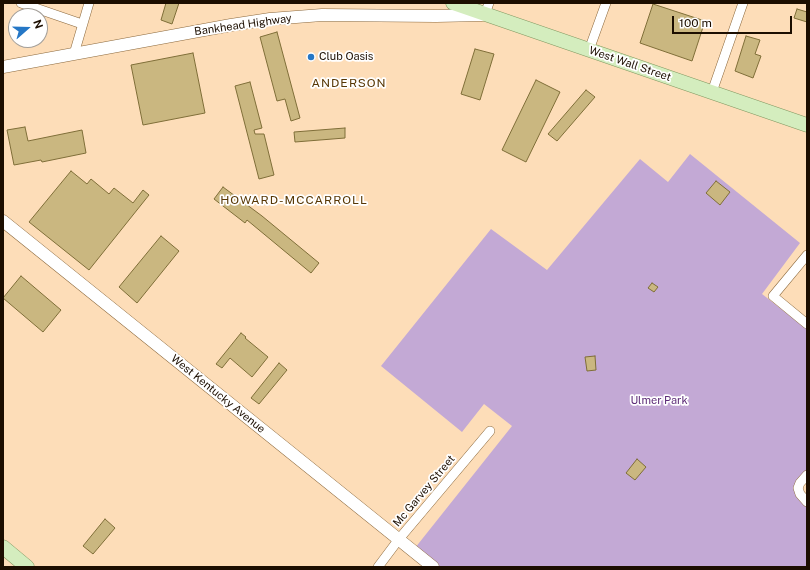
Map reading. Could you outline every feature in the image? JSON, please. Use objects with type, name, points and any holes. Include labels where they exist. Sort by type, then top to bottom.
[{"type":"main road","name":"West Wall Street","points":[[453,3],[487,9],[589,50],[807,125]]},
{"type":"main road","points":[[3,547],[27,567]]},
{"type":"street","points":[[21,3],[82,24]]},
{"type":"street","points":[[74,54],[89,3]]},
{"type":"street","points":[[589,50],[606,3]]},
{"type":"street","points":[[712,92],[743,3]]},
{"type":"street","name":"Bankhead Highway","points":[[3,67],[270,19],[322,15],[436,16],[487,9]]},
{"type":"street","name":"West Kentucky Avenue","points":[[3,221],[433,567]]},
{"type":"street","points":[[807,255],[773,296],[807,324]]},
{"type":"street","name":"Mc Garvey Street","points":[[378,567],[399,539],[490,430]]},
{"type":"street","points":[[807,474],[799,486],[799,492],[807,502]]},
{"type":"green space","name":"Ulmer Park","points":[[690,154],[800,243],[762,294],[807,329],[807,473],[798,484],[807,503],[807,567],[438,567],[415,548],[512,426],[484,404],[462,432],[381,366],[491,229],[547,270],[640,159],[668,182]]},
{"type":"building","points":[[166,3],[179,3],[172,24],[161,20]]},
{"type":"building","points":[[653,4],[705,21],[692,61],[640,43]]},
{"type":"building","points":[[797,9],[807,12],[807,22],[794,18]]},
{"type":"building","points":[[277,32],[300,118],[291,121],[285,99],[277,101],[260,37]]},
{"type":"building","points":[[746,36],[760,40],[755,54],[761,56],[753,78],[735,71]]},
{"type":"building","points":[[475,49],[494,54],[480,100],[461,94]]},
{"type":"building","points":[[193,53],[205,113],[143,125],[131,65]]},
{"type":"building","points":[[536,80],[560,92],[526,162],[502,150]]},
{"type":"building","points":[[250,82],[262,128],[254,130],[255,134],[264,134],[274,175],[259,179],[235,86]]},
{"type":"building","points":[[586,90],[595,97],[557,141],[548,134]]},
{"type":"building","points":[[25,127],[28,141],[82,130],[86,153],[42,162],[41,160],[14,165],[7,130]]},
{"type":"building","points":[[345,128],[345,138],[295,142],[294,132]]},
{"type":"building","points":[[71,171],[87,184],[91,179],[109,194],[114,188],[133,203],[143,190],[149,195],[89,270],[29,222]]},
{"type":"building","points":[[716,181],[730,192],[720,205],[706,193]]},
{"type":"building","points":[[223,187],[262,216],[319,263],[311,273],[247,220],[245,223],[214,199]]},
{"type":"building","points":[[161,236],[179,251],[137,303],[119,287]]},
{"type":"building","points":[[21,276],[61,310],[43,332],[3,298]]},
{"type":"building","points":[[652,283],[658,287],[654,292],[648,288]]},
{"type":"building","points":[[241,333],[268,357],[252,377],[230,358],[222,368],[216,364]]},
{"type":"building","points":[[595,356],[596,370],[587,371],[585,357]]},
{"type":"building","points":[[279,363],[287,370],[259,404],[251,398]]},
{"type":"building","points":[[637,459],[646,467],[635,480],[626,473]]},
{"type":"building","points":[[105,519],[115,528],[93,554],[83,546]]},
{"type":"place","name":"Club Oasis","points":[[311,57]]},
{"type":"district","name":"ANDERSON","points":[[349,83]]},
{"type":"district","name":"HOWARD-MCCARROLL","points":[[294,200]]}]
